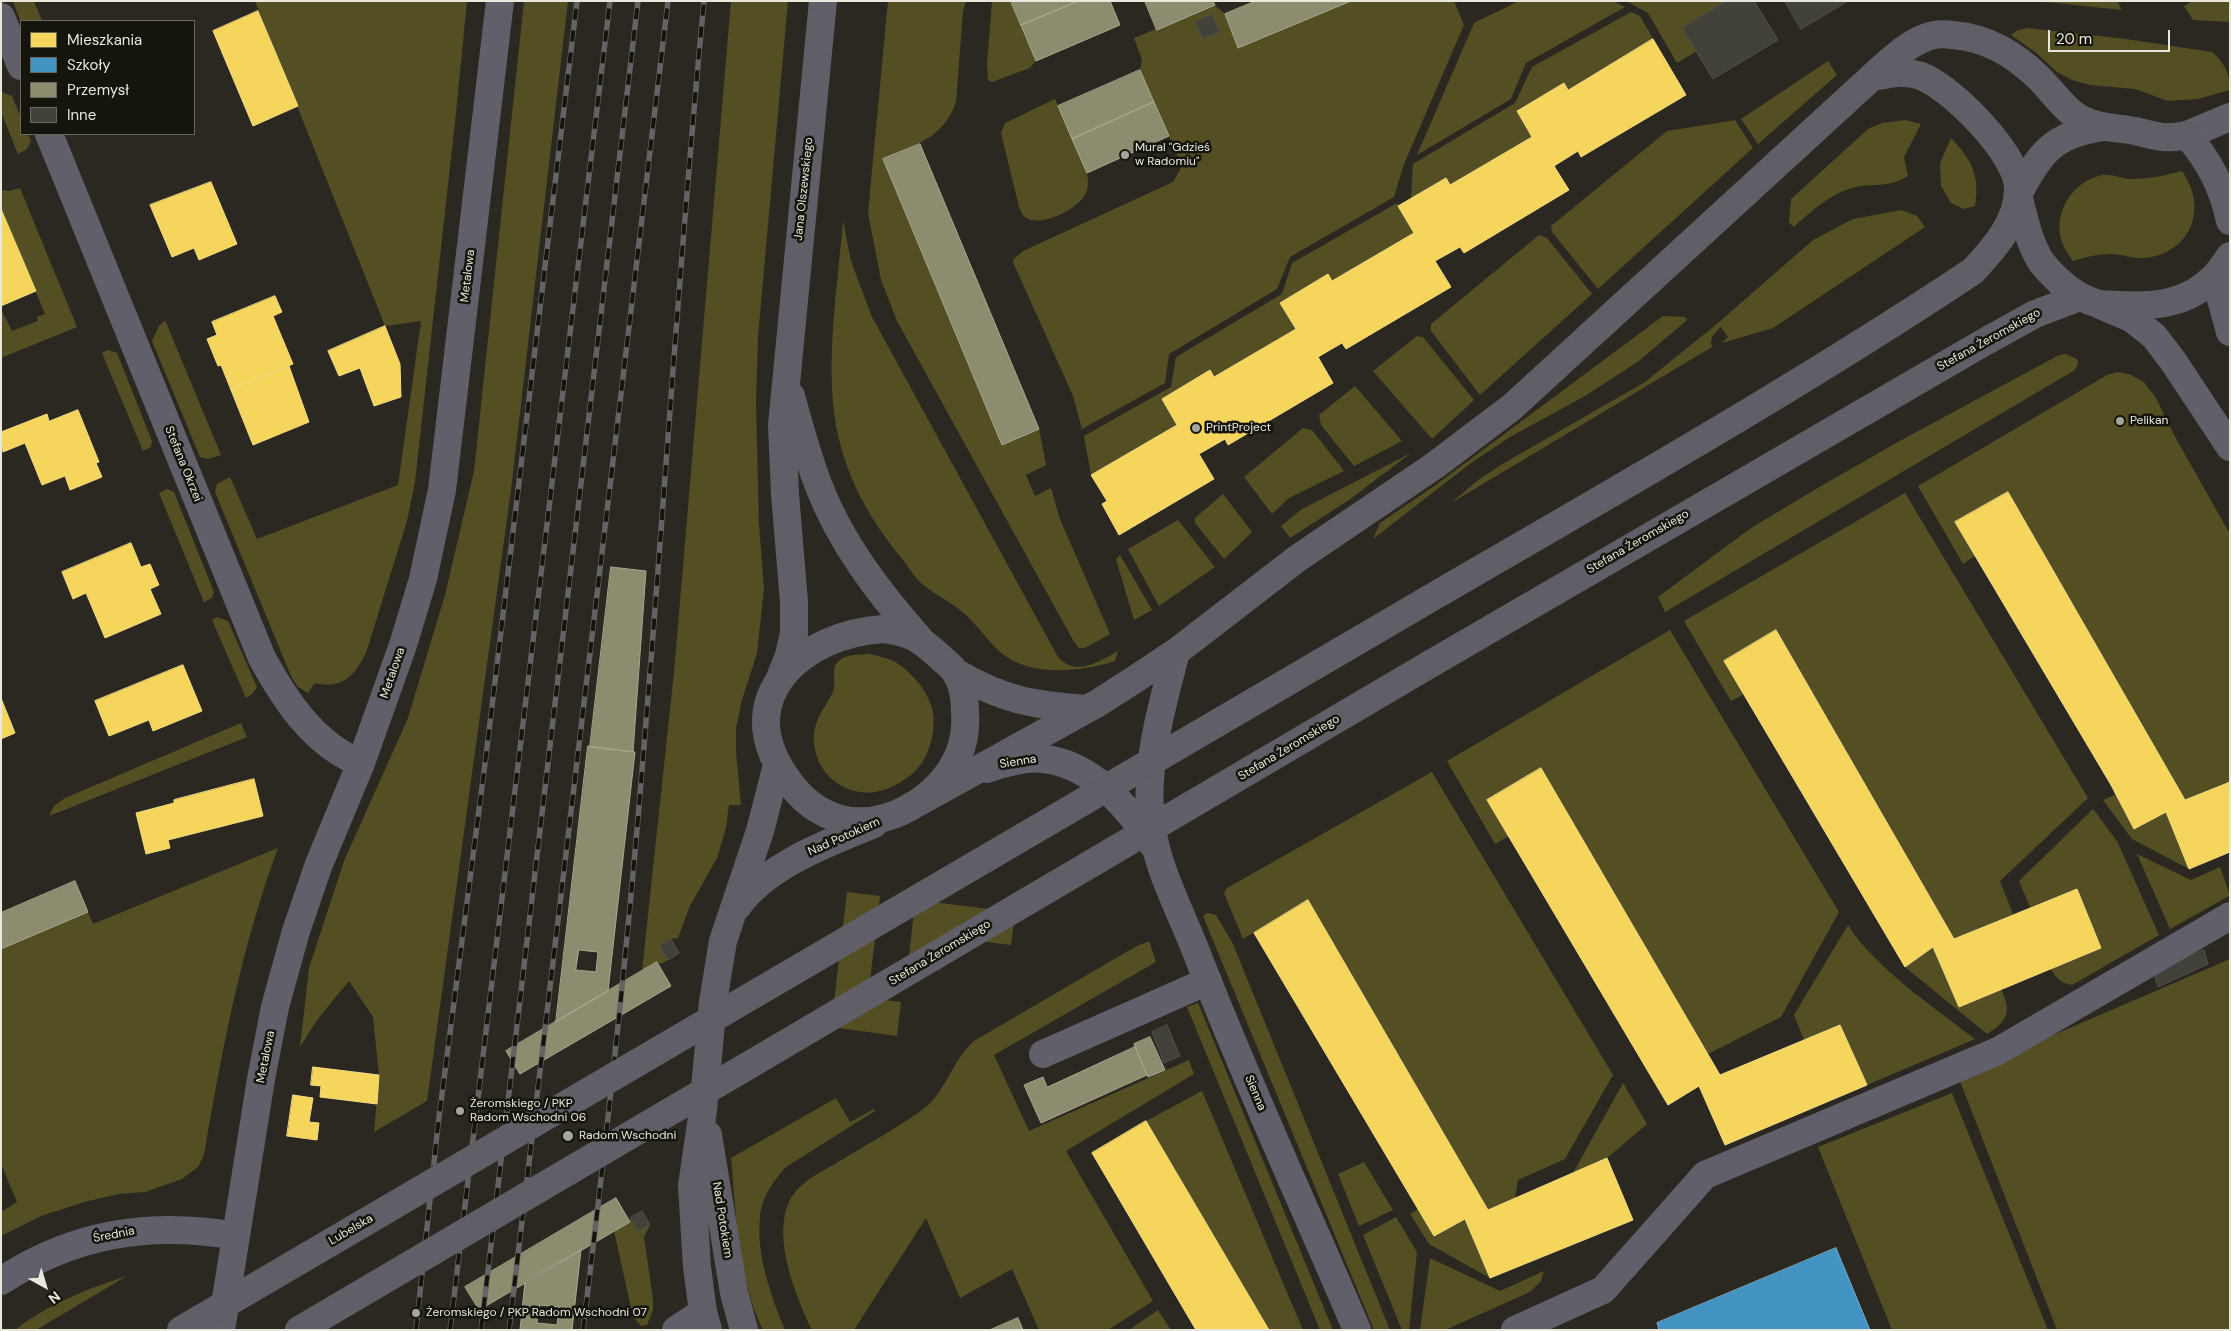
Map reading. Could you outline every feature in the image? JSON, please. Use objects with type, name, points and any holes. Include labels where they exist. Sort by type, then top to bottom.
[{"type":"main road","name":"Jana Olszewskiego","points":[[823,1],[782,425],[785,494],[794,602],[794,633],[789,655],[770,701],[766,727],[770,748],[777,765],[798,794],[826,814],[856,821],[897,813]]},
{"type":"main road","points":[[897,813],[1087,709],[1176,652],[1298,558],[1434,466],[1512,407],[1896,55],[1915,42],[1929,36],[1968,36],[1998,46],[2014,56],[2046,85],[2066,108],[2082,119],[2104,127],[2137,132],[2155,138],[2174,138],[2187,135],[2212,168],[2230,221]]},
{"type":"main road","points":[[1872,77],[1894,73],[1909,73],[1941,86],[1955,98],[1982,126],[2012,167],[2017,178],[2018,195],[2032,242],[2042,262],[2063,284],[2089,300]]},
{"type":"main road","points":[[2018,195],[2034,166],[2055,143],[2068,135],[2104,127]]},
{"type":"main road","name":"Lubelska","points":[[181,1330],[1441,592],[1669,461],[1794,386],[1973,271],[2004,235],[2018,195]]},
{"type":"main road","name":"Stefana Żeromskiego","points":[[298,1330],[1432,663],[2035,314],[2089,300],[2139,306],[2174,302],[2197,290],[2222,266]]},
{"type":"main road","name":"Jana Olszewskiego","points":[[786,377],[806,449],[830,510],[868,576],[888,604],[918,638],[955,672]]},
{"type":"main road","points":[[780,678],[809,651],[850,634],[883,629],[900,631],[918,638]]},
{"type":"main road","points":[[955,672],[984,689],[1026,703],[1087,709]]},
{"type":"main road","points":[[897,813],[936,789],[950,772],[959,755],[964,738],[965,697],[955,672]]},
{"type":"main road","name":"Nad Potokiem","points":[[706,1321],[697,1266],[692,1186],[703,1110],[713,1002],[723,941],[763,822],[777,765]]},
{"type":"main road","name":"Nad Potokiem","points":[[733,912],[742,899],[762,882],[796,859],[897,813]]},
{"type":"main road","name":"Nad Potokiem","points":[[703,1110],[734,1292],[744,1330]]},
{"type":"street","name":"Metalowa","points":[[221,1330],[261,1079],[275,1007],[296,932],[316,872],[361,762],[403,645],[420,588],[442,490],[500,1]]},
{"type":"street","points":[[1,17],[20,64]]},
{"type":"street","points":[[2187,135],[2230,118]]},
{"type":"street","name":"Stefana Okrzei","points":[[49,135],[262,658],[281,690],[310,727],[343,756],[361,762]]},
{"type":"street","points":[[2222,266],[2230,332]]},
{"type":"street","points":[[2089,300],[2131,318],[2154,336],[2173,361],[2230,447]]},
{"type":"street","name":"Sienna","points":[[1176,652],[1161,712],[1152,766],[1151,823],[1158,854],[1165,876],[1208,981],[1357,1330]]},
{"type":"street","name":"Sienna","points":[[960,779],[994,766],[1020,761],[1042,758],[1066,764],[1094,781],[1124,805],[1158,854]]},
{"type":"street","points":[[1515,1330],[1603,1290],[1704,1175],[1998,1051],[2230,916]]},
{"type":"street","points":[[1043,1054],[1208,981]]},
{"type":"street","name":"Średnia","points":[[1,1281],[38,1260],[63,1249],[107,1236],[144,1230],[165,1229],[190,1229],[236,1236]]},
{"type":"street","points":[[676,1330],[706,1321]]},
{"type":"shaded area","points":[[13,1],[34,1],[42,20],[20,20]]},
{"type":"shaded area","points":[[255,1],[467,1],[415,482],[407,521],[363,659],[348,678],[334,684],[315,683],[308,693],[297,686],[291,676],[215,492],[217,484],[230,477],[257,539],[398,485],[421,321],[385,326]]},
{"type":"shaded area","points":[[524,1],[568,1],[511,490],[427,1101],[374,1132],[379,1075],[373,1017],[349,981],[317,1020],[300,1047],[309,968],[344,861],[408,718],[445,595],[474,471]]},
{"type":"shaded area","points":[[731,1],[788,1],[758,337],[756,402],[759,525],[764,589],[757,653],[742,700],[736,728],[736,752],[741,805],[729,805],[726,828],[717,858],[690,906],[678,938],[671,939],[660,946],[668,960],[661,964],[656,962],[642,971],[674,672]]},
{"type":"shaded area","points":[[888,1],[966,1],[963,11],[956,102],[950,115],[935,133],[916,145],[883,160],[1002,445],[1039,429],[1046,465],[1026,475],[1035,496],[1051,488],[1060,519],[1110,634],[1085,648],[1079,648],[1074,642],[897,321],[881,280],[868,213]]},
{"type":"shaded area","points":[[992,1],[1011,1],[1036,61],[1030,68],[992,82],[988,80],[987,64]]},
{"type":"shaded area","points":[[1351,1],[1454,1],[1464,25],[1404,164],[1394,197],[1290,257],[1277,289],[1169,354],[1165,383],[1082,429],[1073,396],[1013,262],[1023,251],[1173,182],[1180,170],[1180,162],[1140,70],[1142,60],[1134,38],[1215,5],[1225,14],[1238,48]]},
{"type":"shaded area","points":[[1519,1],[1613,1],[1625,7],[1526,63],[1511,99],[1417,155],[1474,23]]},
{"type":"shaded area","points":[[1626,1],[1726,1],[1697,51],[1677,63],[1648,13]]},
{"type":"shaded area","points":[[2037,1],[2117,1],[2122,10]]},
{"type":"shaded area","points":[[2193,1],[2230,1],[2230,22],[2193,20],[2184,6]]},
{"type":"shaded area","points":[[1631,12],[1640,16],[1653,39],[1568,90],[1564,83],[1517,110],[1532,137],[1450,185],[1446,178],[1411,199],[1413,164],[1515,103],[1532,67]]},
{"type":"shaded area","points":[[2028,28],[2126,39],[2212,52],[2226,69],[2230,90],[2198,99],[2168,101],[2135,89],[2090,85],[2072,80],[2057,72],[2035,52],[2011,35],[2018,30]]},
{"type":"shaded area","points":[[1828,61],[1837,75],[1758,144],[1741,119]]},
{"type":"shaded area","points":[[1,92],[12,96],[20,116],[20,135],[28,135],[31,141],[27,149],[18,154],[1,112]]},
{"type":"shaded area","points":[[1055,99],[1087,173],[1088,188],[1082,199],[1068,210],[1049,219],[1032,220],[1024,216],[1019,207],[1001,133],[1005,123]]},
{"type":"shaded area","points":[[1735,120],[1753,148],[1598,289],[1552,232],[1551,226],[1667,131]]},
{"type":"shaded area","points":[[1905,120],[1921,124],[1904,157],[1908,176],[1889,184],[1848,189],[1831,197],[1794,227],[1789,222],[1791,199],[1868,129],[1882,123]]},
{"type":"shaded area","points":[[1951,138],[1969,161],[1975,177],[1975,206],[1964,209],[1951,203],[1941,186],[1940,163]]},
{"type":"shaded area","points":[[2182,171],[2193,194],[2194,212],[2186,235],[2174,247],[2167,252],[2151,257],[2138,258],[2106,254],[2073,261],[2062,242],[2060,220],[2063,209],[2074,191],[2092,178],[2103,175],[2136,179]]},
{"type":"shaded area","points":[[20,188],[77,327],[1,358],[1,309],[12,331],[38,321],[37,317],[45,314],[1,209],[1,190],[9,191]]},
{"type":"shaded area","points":[[1397,203],[1414,233],[1332,281],[1328,275],[1281,303],[1296,329],[1214,377],[1210,370],[1162,399],[1177,425],[1091,475],[1084,436],[1171,387],[1176,357],[1282,294],[1292,263]]},
{"type":"shaded area","points":[[1901,210],[1917,216],[1925,227],[1773,328],[1722,343],[1728,337],[1721,327],[1713,336],[1711,341],[1712,347],[1451,503],[1478,480],[1504,463],[1645,382],[1718,323],[1813,240],[1853,219]]},
{"type":"shaded area","points":[[843,221],[851,261],[872,317],[1058,657],[1065,663],[1080,667],[1095,663],[1118,651],[1115,661],[1087,668],[1055,670],[1025,666],[1011,660],[995,647],[966,615],[920,582],[877,525],[866,507],[847,467],[836,424],[833,402],[833,335]]},
{"type":"shaded area","points":[[1539,235],[1547,238],[1592,294],[1480,395],[1431,331],[1431,324]]},
{"type":"shaded area","points":[[1663,316],[1685,317],[1687,320],[1639,361],[1585,396],[1510,437],[1471,463],[1373,539],[1380,523],[1437,484]]},
{"type":"shaded area","points":[[165,320],[221,455],[208,459],[200,457],[152,341],[159,326]]},
{"type":"shaded area","points":[[1417,336],[1423,337],[1474,400],[1432,439],[1373,371]]},
{"type":"shaded area","points":[[108,350],[117,353],[152,441],[151,447],[143,451],[102,353]]},
{"type":"shaded area","points":[[2066,354],[2077,359],[2078,363],[2075,370],[1665,612],[1658,597],[1751,528],[1896,443],[2059,355]]},
{"type":"shaded area","points":[[2118,372],[2131,375],[2144,382],[2156,398],[2174,435],[2230,534],[2230,782],[2185,800],[2008,492],[1955,522],[1975,556],[1963,564],[1918,486],[2107,375]]},
{"type":"shaded area","points":[[1355,386],[1402,441],[1354,466],[1321,425],[1319,415]]},
{"type":"shaded area","points":[[1303,428],[1312,430],[1344,471],[1289,498],[1272,514],[1244,477]]},
{"type":"shaded area","points":[[1411,453],[1349,500],[1290,538],[1281,526],[1302,509]]},
{"type":"shaded area","points":[[167,489],[174,492],[214,592],[212,598],[204,602],[159,493]]},
{"type":"shaded area","points":[[1905,493],[2088,798],[2000,881],[2013,914],[1954,939],[1776,630],[1724,661],[1744,694],[1731,701],[1684,621]]},
{"type":"shaded area","points":[[1223,494],[1252,532],[1224,559],[1195,523],[1195,518]]},
{"type":"shaded area","points":[[1178,520],[1215,567],[1159,606],[1128,549]]},
{"type":"shaded area","points":[[1120,555],[1152,610],[1134,620],[1116,559]]},
{"type":"shaded area","points":[[217,617],[228,621],[257,687],[246,698],[212,620]]},
{"type":"shaded area","points":[[1670,630],[1839,912],[1781,1017],[1708,1054],[1541,768],[1487,800],[1509,836],[1495,844],[1447,761]]},
{"type":"shaded area","points":[[869,654],[894,661],[913,677],[923,688],[930,701],[934,725],[928,752],[912,774],[900,783],[885,789],[875,792],[862,792],[850,790],[830,778],[817,758],[814,746],[814,733],[819,717],[833,692],[834,673],[837,662],[846,657]]},
{"type":"shaded area","points":[[241,723],[247,737],[49,816],[54,806],[65,798]]},
{"type":"shaded area","points":[[1432,772],[1613,1075],[1565,1159],[1518,1180],[1515,1198],[1488,1210],[1308,900],[1243,939],[1224,893],[1227,888]]},
{"type":"shaded area","points":[[2116,794],[2135,829],[2166,812],[2189,869],[2132,839],[2103,800]]},
{"type":"shaded area","points":[[2093,809],[2117,841],[2159,935],[2072,985],[2064,983],[2054,975],[2050,968],[2077,889],[2030,907],[2019,881]]},
{"type":"shaded area","points":[[278,848],[253,923],[243,961],[218,1077],[204,1155],[198,1167],[182,1179],[145,1192],[119,1194],[84,1202],[41,1216],[1,1236],[1,1212],[17,1202],[1,1164],[1,949],[88,912],[93,924]]},
{"type":"shaded area","points":[[2137,854],[2191,880],[2220,867],[2229,896],[2170,929]]},
{"type":"shaded area","points":[[847,892],[880,896],[868,998],[901,1002],[897,1036],[831,1027]]},
{"type":"shaded area","points":[[915,900],[1015,912],[1011,945],[945,937],[940,970],[908,967]]},
{"type":"shaded area","points":[[1207,913],[1216,915],[1233,944],[1390,1330],[1374,1330],[1203,916]]},
{"type":"shaded area","points":[[1848,925],[1873,956],[1889,971],[1924,1001],[1975,1039],[1867,1085],[1840,1025],[1804,1040],[1794,1015]]},
{"type":"shaded area","points":[[1149,941],[1156,962],[994,1055],[1029,1131],[1189,1060],[1194,1074],[1066,1151],[1153,1301],[1108,1330],[1039,1330],[1012,1269],[960,1298],[926,1218],[854,1330],[812,1330],[798,1298],[786,1260],[784,1221],[788,1204],[797,1190],[805,1182],[922,1110],[937,1095],[960,1057],[974,1041],[1135,947]]},
{"type":"shaded area","points":[[1933,947],[1959,1007],[2001,989],[2007,1010],[2004,1020],[2000,1025],[1987,1034],[1905,967]]},
{"type":"shaded area","points":[[2230,959],[2230,1330],[2057,1330],[1958,1076]]},
{"type":"shaded area","points":[[1198,1003],[1333,1330],[1320,1330],[1187,1007]]},
{"type":"shaded area","points":[[1623,1083],[1647,1124],[1607,1158],[1573,1173]]},
{"type":"shaded area","points":[[1202,1091],[1303,1330],[1269,1330],[1146,1121]]},
{"type":"shaded area","points":[[1952,1093],[2048,1330],[1892,1330],[1818,1147]]},
{"type":"shaded area","points":[[836,1098],[850,1122],[874,1109],[875,1111],[786,1167],[766,1196],[760,1217],[760,1246],[770,1289],[785,1330],[763,1330],[748,1290],[743,1269],[731,1158]]},
{"type":"shaded area","points":[[1364,1162],[1393,1210],[1359,1226],[1338,1174]]},
{"type":"shaded area","points":[[1418,1209],[1434,1236],[1465,1219],[1490,1278],[1429,1244],[1410,1214]]},
{"type":"shaded area","points":[[1396,1217],[1417,1252],[1409,1330],[1402,1330],[1363,1235]]},
{"type":"shaded area","points":[[630,1218],[638,1231],[650,1225],[644,1237],[653,1310],[647,1325],[641,1326],[633,1317],[614,1231],[630,1222]]},
{"type":"shaded area","points":[[1430,1258],[1500,1291],[1544,1271],[1541,1281],[1530,1292],[1445,1330],[1420,1330]]},
{"type":"shaded area","points":[[127,1276],[36,1330],[15,1330],[41,1312],[68,1298]]},
{"type":"shaded area","points":[[1158,1310],[1171,1330],[1129,1330]]},
{"type":"building: Mieszkania","points":[[258,11],[298,106],[253,126],[213,31]]},
{"type":"building: Mieszkania","points":[[1653,39],[1686,95],[1581,157],[1578,151],[1554,166],[1569,190],[1464,253],[1460,247],[1435,261],[1451,287],[1346,349],[1342,343],[1318,357],[1333,383],[1228,445],[1225,439],[1199,454],[1214,479],[1119,535],[1102,504],[1107,501],[1091,475],[1177,425],[1162,399],[1210,370],[1214,377],[1296,329],[1280,303],[1328,274],[1332,281],[1414,233],[1398,206],[1446,178],[1450,185],[1532,137],[1517,111],[1564,83],[1568,90]]},
{"type":"building: Mieszkania","points":[[211,182],[237,244],[199,260],[194,248],[172,257],[150,205]]},
{"type":"building: Mieszkania","points":[[1,209],[36,291],[1,306]]},
{"type":"building: Mieszkania","points":[[275,296],[282,312],[273,316],[293,364],[231,390],[221,365],[218,366],[207,339],[217,335],[212,322]]},
{"type":"building: Mieszkania","points":[[385,326],[400,364],[401,397],[374,406],[360,368],[339,376],[328,351]]},
{"type":"building: Mieszkania","points":[[289,366],[309,422],[253,445],[231,390]]},
{"type":"building: Mieszkania","points":[[78,410],[99,462],[96,463],[102,477],[70,490],[65,476],[42,485],[25,443],[3,452],[1,432],[47,414],[49,421]]},
{"type":"building: Mieszkania","points":[[2008,492],[2185,800],[2230,782],[2230,852],[2189,869],[2166,812],[2134,829],[2111,785],[1955,522]]},
{"type":"building: Mieszkania","points":[[131,543],[141,567],[150,564],[159,585],[150,589],[161,614],[105,638],[86,593],[73,599],[62,572]]},
{"type":"building: Mieszkania","points":[[1776,630],[1954,939],[2077,889],[2101,948],[1959,1007],[1933,947],[1905,967],[1724,661]]},
{"type":"building: Mieszkania","points":[[183,665],[202,711],[153,731],[149,720],[109,736],[95,701]]},
{"type":"building: Mieszkania","points":[[1,698],[15,733],[1,739]]},
{"type":"building: Mieszkania","points":[[1541,768],[1720,1075],[1840,1025],[1867,1085],[1725,1145],[1699,1086],[1668,1105],[1487,800]]},
{"type":"building: Mieszkania","points":[[254,779],[263,816],[168,840],[170,848],[146,854],[136,813],[174,803],[174,800]]},
{"type":"building: Mieszkania","points":[[1308,900],[1488,1210],[1607,1158],[1633,1220],[1490,1278],[1465,1219],[1434,1236],[1254,933]]},
{"type":"building: Mieszkania","points":[[313,1067],[379,1075],[377,1104],[320,1097],[321,1086],[311,1085]]},
{"type":"building: Mieszkania","points":[[293,1095],[313,1098],[309,1122],[319,1123],[317,1140],[287,1136]]},
{"type":"building: Mieszkania","points":[[1146,1121],[1269,1330],[1196,1330],[1092,1153]]},
{"type":"building: Szkoły","points":[[1836,1248],[1870,1330],[1659,1330],[1657,1323]]},
{"type":"building: Przemysł","points":[[1011,1],[1079,1],[1021,25]]},
{"type":"building: Przemysł","points":[[1079,1],[1110,1],[1120,25],[1036,61],[1021,25]]},
{"type":"building: Przemysł","points":[[1145,1],[1213,1],[1215,5],[1157,30]]},
{"type":"building: Przemysł","points":[[1256,1],[1351,1],[1238,48],[1225,14]]},
{"type":"building: Przemysł","points":[[1140,70],[1154,102],[1072,139],[1058,106]]},
{"type":"building: Przemysł","points":[[1154,102],[1169,136],[1087,173],[1072,139]]},
{"type":"building: Przemysł","points":[[920,144],[1039,429],[1002,445],[883,159]]},
{"type":"building: Przemysł","points":[[611,567],[646,571],[633,752],[590,747]]},
{"type":"building: Przemysł","points":[[588,746],[635,752],[608,991],[556,1022]]},
{"type":"building: Przemysł","points":[[75,881],[88,912],[1,949],[1,913]]},
{"type":"building: Przemysł","points":[[579,950],[598,952],[596,972],[576,970]]},
{"type":"building: Przemysł","points":[[657,962],[671,986],[520,1074],[506,1051]]},
{"type":"building: Przemysł","points":[[1150,1037],[1165,1070],[1148,1077],[1134,1044]]},
{"type":"building: Przemysł","points":[[1135,1047],[1147,1075],[1041,1123],[1024,1085],[1043,1077],[1047,1087]]},
{"type":"building: Przemysł","points":[[616,1198],[630,1222],[479,1310],[465,1287]]},
{"type":"building: Przemysł","points":[[581,1250],[572,1330],[520,1330],[525,1282]]},
{"type":"building: Przemysł","points":[[540,1305],[559,1307],[557,1325],[537,1323]]},
{"type":"building: Przemysł","points":[[1018,1318],[1023,1330],[990,1330]]},
{"type":"building: Inne","points":[[1726,1],[1754,1],[1778,40],[1713,79],[1682,28]]},
{"type":"building: Inne","points":[[1785,1],[1848,1],[1801,29]]},
{"type":"building: Inne","points":[[1212,15],[1220,32],[1203,39],[1195,22]]},
{"type":"building: Inne","points":[[671,939],[679,953],[668,960],[659,946]]},
{"type":"building: Inne","points":[[2204,950],[2208,964],[2158,987],[2154,974],[2178,960]]},
{"type":"building: Inne","points":[[1167,1025],[1180,1056],[1164,1063],[1152,1032]]},
{"type":"building: Inne","points":[[642,1211],[650,1225],[638,1231],[630,1218]]},
{"type":"railway","points":[[416,1330],[438,1125],[486,756],[577,1]]},
{"type":"railway","points":[[450,1330],[610,1]]},
{"type":"railway","points":[[481,1330],[638,1]]},
{"type":"railway","points":[[509,1330],[668,1]]},
{"type":"railway","points":[[583,1330],[616,1050],[630,910],[704,1]]},
{"type":"place","name":"Mural \"Gdzieś w Radomiu\"","points":[[1125,155]]},
{"type":"place","name":"Pelikan","points":[[2120,421]]},
{"type":"place","name":"PrintProject","points":[[1196,428]]},
{"type":"place","name":"Żeromskiego / PKP Radom Wschodni 06","points":[[460,1111]]},
{"type":"place","name":"Radom Wschodni","points":[[568,1136]]},
{"type":"place","name":"Żeromskiego / PKP Radom Wschodni 07","points":[[416,1313]]}]
